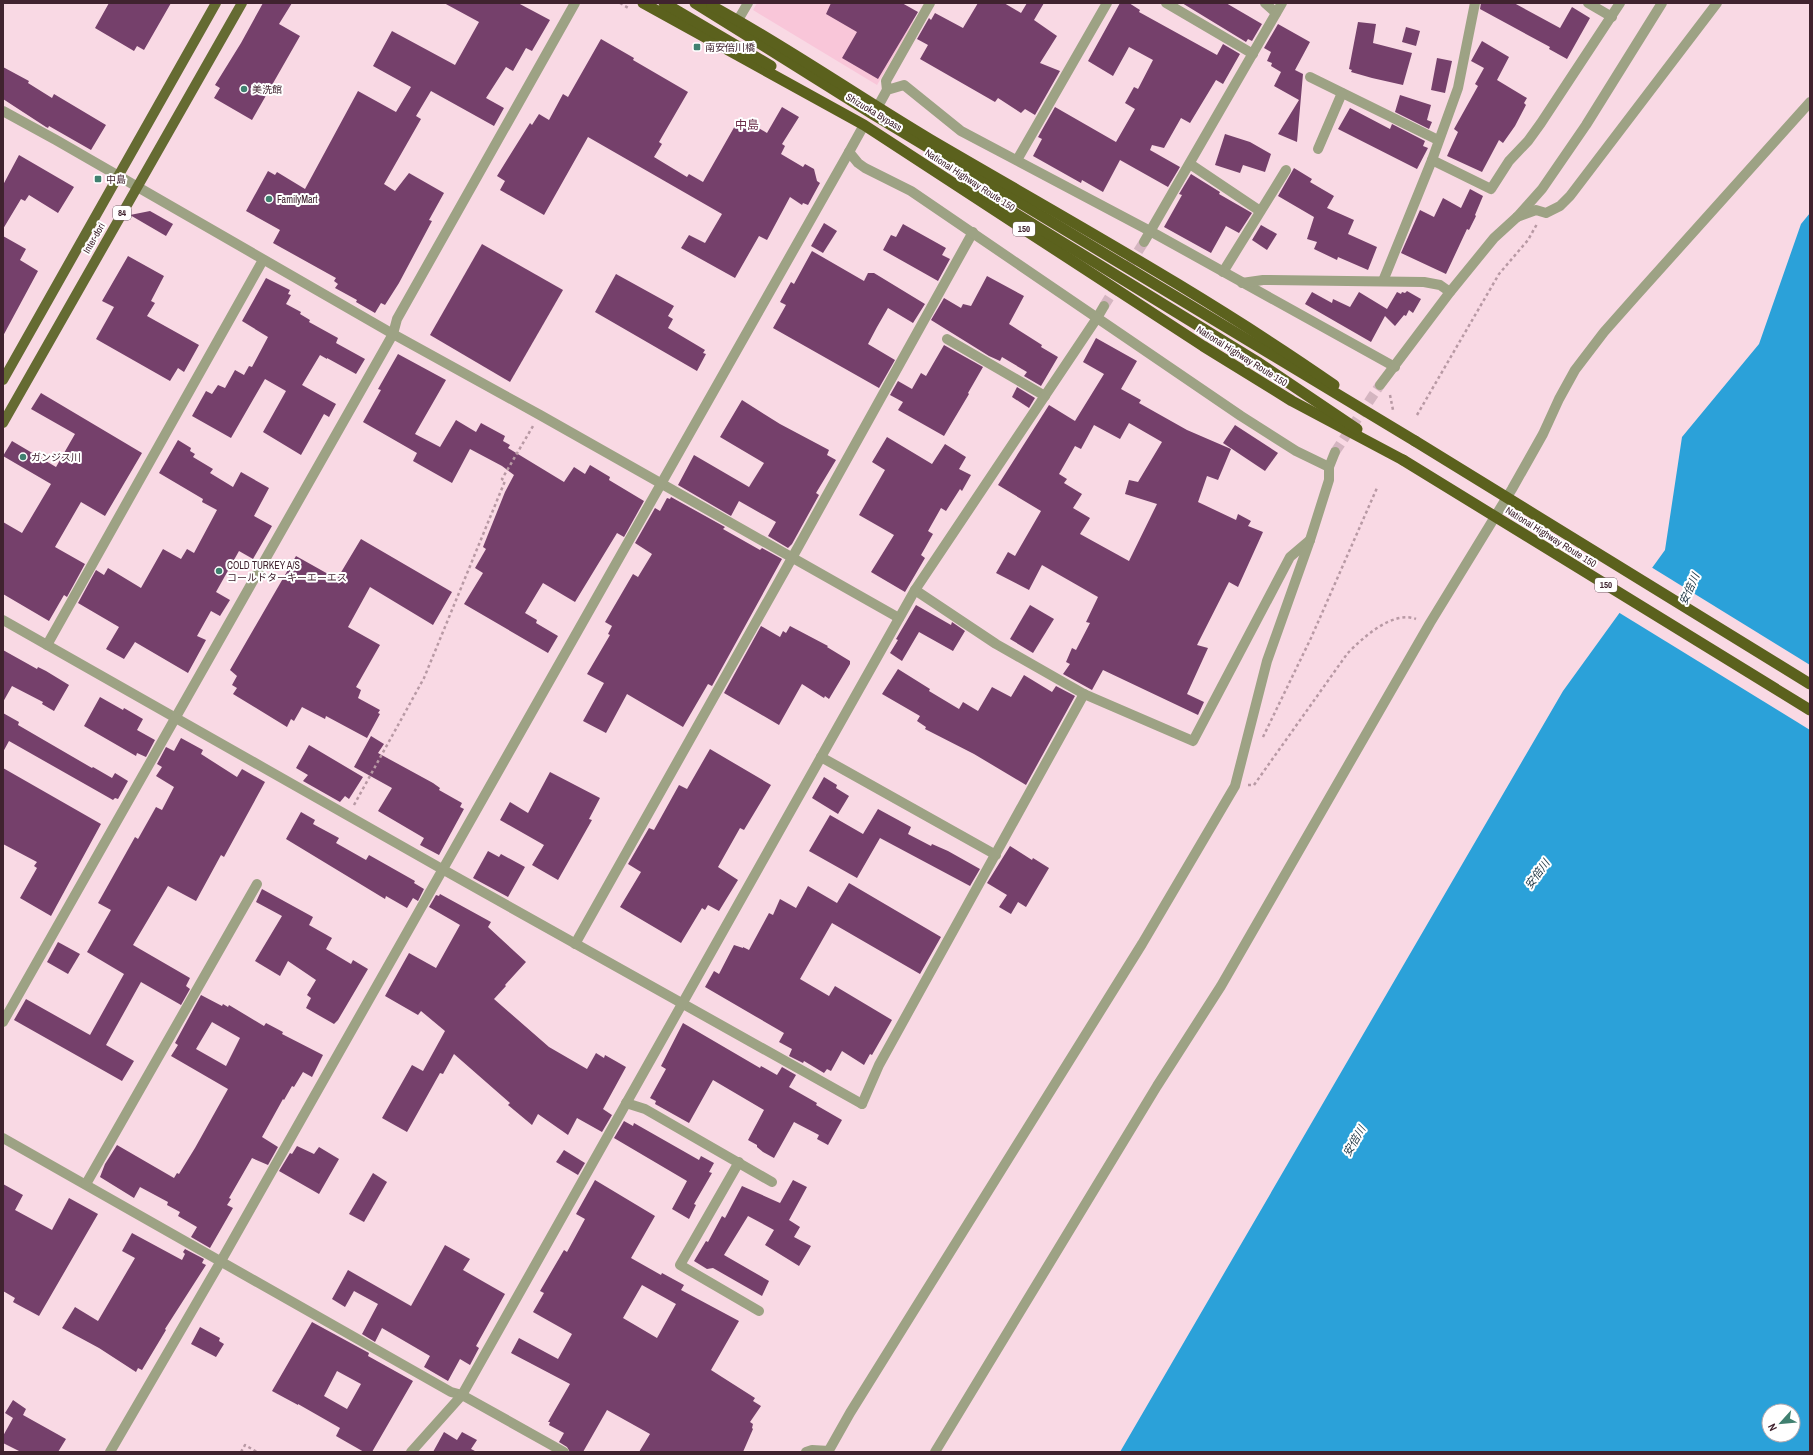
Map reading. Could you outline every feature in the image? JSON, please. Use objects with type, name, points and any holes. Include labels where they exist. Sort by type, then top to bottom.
[{"type":"highway","name":"National Highway Route 150","points":[[642,3],[864,125],[1203,346],[1292,401],[1403,460]]},
{"type":"highway","name":"Shizuoka Bypass","points":[[664,3],[1072,242]]},
{"type":"highway","name":"Shizuoka Bypass","points":[[695,3],[1072,242]]},
{"type":"highway","name":"National Highway Route 150","points":[[707,3],[738,20],[877,108],[1178,284],[1287,352],[1415,441]]},
{"type":"highway","name":"National Highway Route 150","points":[[1072,242],[1415,441],[1810,684]]},
{"type":"highway","name":"National Highway Route 150","points":[[1072,242],[1259,363],[1403,460],[1810,710]]},
{"type":"main road","name":"Inter-dori","points":[[3,380],[216,3]]},
{"type":"main road","name":"Inter-dori","points":[[3,423],[242,3]]},
{"type":"street","points":[[3,1022],[393,334],[396,320],[575,3]]},
{"type":"street","points":[[738,20],[748,3]]},
{"type":"street","points":[[877,108],[887,90],[886,81],[930,3]]},
{"type":"street","points":[[1017,160],[1107,3]]},
{"type":"street","points":[[1166,3],[1253,54]]},
{"type":"street","points":[[1265,3],[1276,13]]},
{"type":"street","points":[[1144,242],[1282,3]]},
{"type":"street","points":[[1383,281],[1432,160],[1458,88],[1475,3]]},
{"type":"street","points":[[1588,3],[1612,17]]},
{"type":"street","points":[[1432,160],[1491,189],[1509,161],[1528,141],[1541,123],[1620,3]]},
{"type":"street","points":[[1380,385],[1450,292],[1494,238],[1517,217],[1547,183],[1586,125],[1662,3]]},
{"type":"street","points":[[1517,217],[1536,210],[1546,213],[1560,206],[1570,196],[1717,3]]},
{"type":"street","points":[[1310,77],[1438,140]]},
{"type":"street","points":[[887,90],[904,85],[961,131],[1150,231],[1394,367]]},
{"type":"street","points":[[1318,149],[1342,93]]},
{"type":"street","points":[[935,1452],[1157,1086],[1221,986],[1430,624],[1512,489],[1543,434],[1559,399],[1575,370],[1604,332],[1634,297],[1810,102]]},
{"type":"street","points":[[3,111],[393,334],[540,415],[899,618]]},
{"type":"street","points":[[110,1452],[221,1261],[864,125]]},
{"type":"street","points":[[849,152],[858,164],[911,190],[1097,318],[1296,451],[1329,467]]},
{"type":"street","points":[[1190,164],[1260,212]]},
{"type":"street","points":[[1223,272],[1286,170]]},
{"type":"street","points":[[575,944],[973,232]]},
{"type":"street","points":[[47,645],[264,260]]},
{"type":"street","points":[[1242,283],[1263,280],[1383,281],[1434,284],[1440,285],[1450,292]]},
{"type":"street","points":[[411,1452],[462,1395],[915,590],[1104,306]]},
{"type":"street","points":[[947,339],[1045,396]]},
{"type":"street","points":[[806,1452],[812,1450],[828,1451],[850,1413],[1142,944],[1235,786],[1267,661],[1310,540],[1328,480],[1329,467],[1336,452]]},
{"type":"street","points":[[915,590],[996,644],[1084,694],[1193,741],[1290,557],[1310,540]]},
{"type":"street","points":[[3,620],[575,944],[862,1104],[879,1065],[962,913],[996,856],[1084,694]]},
{"type":"street","points":[[821,757],[996,856]]},
{"type":"street","points":[[86,1184],[257,884]]},
{"type":"street","points":[[626,1103],[645,1109],[772,1182]]},
{"type":"street","points":[[3,1138],[452,1392],[462,1395],[564,1452]]},
{"type":"street","points":[[739,1162],[680,1265],[759,1311]]},
{"type":"path","points":[[1417,415],[1499,274],[1528,240],[1539,220],[1540,211]]},
{"type":"path","points":[[1394,390],[1389,396],[1392,409],[1398,414]]},
{"type":"path","points":[[348,816],[424,678],[505,481],[502,479],[540,415]]},
{"type":"path","points":[[1260,743],[1310,638],[1377,488]]},
{"type":"path","points":[[1235,786],[1254,785],[1347,654],[1360,640],[1379,627],[1409,616],[1430,624]]},
{"type":"path","points":[[241,1452],[244,1446],[257,1452]]},
{"type":"shaded area","points":[[757,3],[884,3],[914,22],[877,85],[753,10]]},
{"type":"water","name":"安倍川","points":[[1810,213],[1810,1452],[1120,1452],[1563,691],[1665,550],[1682,437],[1759,344],[1801,224]]},
{"type":"pier","points":[[1651,567],[1810,665],[1810,730],[1618,612]]},
{"type":"building","points":[[109,3],[171,3],[144,50],[137,46],[134,51],[95,28]]},
{"type":"building","points":[[263,3],[292,3],[279,24],[300,36],[252,120],[214,98],[220,88],[215,85],[241,43]]},
{"type":"building","points":[[444,3],[518,3],[550,20],[532,51],[526,48],[513,71],[506,67],[486,98],[504,108],[494,126],[431,91],[416,116],[421,119],[384,184],[395,191],[409,173],[444,193],[429,220],[432,221],[399,283],[385,305],[381,303],[375,313],[356,302],[357,300],[335,288],[338,284],[334,281],[336,278],[273,243],[280,230],[246,211],[268,171],[275,175],[277,172],[305,189],[358,91],[396,112],[411,87],[373,66],[392,31],[455,65],[479,22]]},
{"type":"building","points":[[831,3],[902,3],[918,12],[878,79],[842,58],[857,32],[826,14]]},
{"type":"building","points":[[978,3],[1004,3],[1021,13],[1027,3],[1044,3],[1034,20],[1057,36],[1040,63],[1060,71],[1035,115],[1025,109],[1021,113],[998,98],[995,102],[920,59],[928,45],[917,39],[929,18],[931,20],[935,13],[963,28]]},
{"type":"building","points":[[1120,3],[1129,3],[1140,10],[1139,12],[1217,55],[1223,44],[1240,54],[1223,84],[1216,80],[1190,123],[1181,118],[1164,148],[1152,145],[1150,150],[1180,167],[1168,187],[1120,160],[1103,192],[1082,180],[1081,183],[1033,156],[1042,139],[1038,137],[1055,107],[1116,142],[1135,109],[1125,103],[1134,87],[1138,89],[1153,60],[1129,47],[1113,76],[1088,61]]},
{"type":"building","points":[[1182,3],[1226,3],[1262,24],[1252,41],[1248,39],[1246,42]]},
{"type":"building","points":[[1481,3],[1514,3],[1560,28],[1572,7],[1590,18],[1567,59],[1549,49],[1550,47],[1480,9]]},
{"type":"building","points":[[1358,22],[1376,24],[1373,43],[1412,53],[1403,85],[1351,72],[1352,70],[1349,69]]},
{"type":"building","points":[[1278,24],[1310,42],[1295,70],[1303,74],[1297,142],[1278,134],[1299,100],[1274,86],[1281,72],[1271,66],[1272,63],[1267,61],[1271,52],[1264,48]]},
{"type":"building","points":[[1406,27],[1420,31],[1416,46],[1402,42]]},
{"type":"building","points":[[601,39],[634,58],[633,60],[688,92],[659,142],[662,144],[654,157],[687,177],[689,174],[703,182],[740,117],[767,133],[782,107],[799,117],[782,144],[785,146],[781,154],[803,167],[805,164],[814,169],[817,181],[820,183],[808,205],[803,203],[802,205],[790,197],[767,240],[759,236],[735,278],[681,248],[689,235],[705,243],[722,214],[588,137],[544,215],[500,190],[505,181],[497,176],[530,123],[532,125],[539,114],[549,120],[563,94],[568,97]]},
{"type":"building","points":[[1482,41],[1509,57],[1497,80],[1527,98],[1524,103],[1526,105],[1515,126],[1503,143],[1499,140],[1482,172],[1447,156],[1458,132],[1454,129],[1478,86],[1475,84],[1484,68],[1471,61]]},
{"type":"building","points":[[1437,58],[1452,61],[1445,93],[1431,90]]},
{"type":"building","points":[[3,67],[29,81],[28,83],[52,98],[54,94],[106,125],[91,150],[49,126],[48,128],[46,127],[3,99]]},
{"type":"building","points":[[1400,95],[1431,105],[1427,120],[1432,122],[1429,129],[1395,112]]},
{"type":"building","points":[[1350,108],[1390,129],[1392,124],[1425,141],[1423,146],[1428,148],[1417,169],[1338,129]]},
{"type":"building","points":[[1225,134],[1250,142],[1271,154],[1265,172],[1243,165],[1240,173],[1215,165]]},
{"type":"building","points":[[19,155],[74,187],[58,213],[29,195],[25,201],[21,199],[3,229],[3,185]]},
{"type":"building","points":[[1294,168],[1312,179],[1310,182],[1334,196],[1327,208],[1354,220],[1348,234],[1377,247],[1368,270],[1338,257],[1337,260],[1314,249],[1317,242],[1307,239],[1314,217],[1278,196]]},
{"type":"building","points":[[1191,174],[1220,192],[1219,194],[1252,213],[1239,233],[1226,226],[1211,253],[1164,227],[1182,195],[1179,194]]},
{"type":"building","points":[[1470,189],[1483,196],[1475,215],[1476,216],[1469,230],[1467,229],[1446,274],[1401,253],[1420,210],[1434,217],[1443,198],[1461,208]]},
{"type":"building","points":[[150,211],[173,224],[166,236],[130,215]]},
{"type":"building","points":[[824,223],[837,231],[823,253],[811,246]]},
{"type":"building","points":[[903,224],[946,248],[942,255],[950,259],[938,281],[883,250],[891,235],[896,237]]},
{"type":"building","points":[[1261,225],[1277,234],[1267,250],[1252,240]]},
{"type":"building","points":[[3,236],[26,249],[20,260],[38,271],[3,336]]},
{"type":"building","points":[[482,244],[563,290],[510,382],[430,335]]},
{"type":"building","points":[[812,251],[864,281],[868,273],[874,273],[925,304],[913,323],[888,308],[877,327],[868,344],[895,360],[879,388],[773,328],[786,305],[780,302],[791,282],[794,284]]},
{"type":"building","points":[[128,256],[164,276],[151,301],[155,303],[147,316],[199,345],[184,372],[178,368],[170,381],[96,339],[114,307],[102,301]]},
{"type":"building","points":[[616,274],[674,306],[668,316],[673,319],[668,328],[705,350],[703,353],[706,354],[697,371],[595,312]]},
{"type":"building","points":[[987,276],[1024,296],[1009,324],[1042,345],[1041,347],[1058,357],[1041,386],[1024,376],[1027,372],[1002,357],[1000,361],[989,356],[931,320],[944,298],[961,308],[963,304],[971,306]]},
{"type":"building","points":[[266,278],[290,290],[288,294],[291,295],[286,304],[301,312],[300,314],[310,320],[309,322],[338,338],[336,343],[365,359],[356,374],[320,355],[302,385],[336,404],[329,417],[324,414],[301,455],[263,432],[286,391],[265,379],[231,438],[192,416],[206,391],[212,394],[218,385],[225,388],[235,370],[244,375],[249,366],[252,367],[268,337],[242,321]]},
{"type":"building","points":[[1407,291],[1421,299],[1413,313],[1409,310],[1406,316],[1404,315],[1395,326],[1385,316],[1371,342],[1305,304],[1312,292],[1332,303],[1333,299],[1350,307],[1359,292],[1387,309],[1397,292],[1401,294],[1402,292],[1405,293]]},
{"type":"building","points":[[1096,338],[1137,361],[1121,389],[1141,400],[1139,403],[1187,430],[1231,449],[1218,480],[1207,476],[1198,502],[1236,520],[1238,514],[1251,521],[1248,526],[1263,532],[1238,587],[1229,582],[1197,645],[1208,648],[1187,694],[1204,702],[1198,715],[1103,670],[1092,690],[1063,674],[1070,664],[1066,662],[1072,648],[1076,650],[1090,623],[1086,622],[1098,597],[1042,565],[1029,590],[996,573],[1008,552],[1015,556],[1041,511],[998,485],[1049,405],[1075,421],[1104,374],[1083,362]],"holes":[[[1129,423],[1162,442],[1138,482],[1129,480],[1125,494],[1157,504],[1129,561],[1080,534],[1090,518],[1073,508],[1082,494],[1064,483],[1067,479],[1059,474],[1075,446],[1081,449],[1094,425],[1120,439]]]},
{"type":"building","points":[[944,345],[983,367],[944,436],[898,410],[903,402],[890,395],[898,381],[912,389],[921,373],[926,376]]},
{"type":"building","points":[[398,354],[446,380],[415,434],[440,447],[456,420],[476,432],[481,423],[505,436],[503,441],[510,445],[508,448],[564,482],[574,467],[585,474],[590,465],[610,477],[609,480],[644,501],[624,537],[617,533],[575,602],[543,583],[525,613],[537,620],[536,623],[558,636],[548,653],[464,604],[483,573],[475,568],[486,549],[483,547],[505,492],[514,475],[502,466],[470,449],[452,483],[413,461],[417,453],[363,422],[381,390],[378,389]]},
{"type":"building","points":[[1017,387],[1035,398],[1029,408],[1012,397]]},
{"type":"building","points":[[41,393],[142,453],[105,516],[81,502],[55,547],[85,564],[67,597],[64,595],[49,621],[3,594],[3,522],[22,533],[51,484],[3,456],[12,441],[56,467],[75,434],[31,409]]},
{"type":"building","points":[[742,400],[780,424],[829,450],[827,455],[836,460],[816,493],[819,495],[792,544],[788,548],[768,536],[776,522],[739,501],[731,516],[678,485],[694,455],[749,487],[764,463],[720,437]]},
{"type":"building","points":[[1235,425],[1278,453],[1265,471],[1223,443]]},
{"type":"building","points":[[887,437],[932,464],[945,444],[966,457],[959,469],[971,475],[962,491],[960,489],[946,511],[941,508],[928,531],[933,534],[921,555],[925,558],[905,592],[871,572],[894,535],[859,515],[885,470],[872,462]]},
{"type":"building","points":[[178,440],[191,448],[190,451],[195,454],[193,457],[213,469],[210,473],[233,487],[241,472],[269,488],[254,516],[272,526],[253,559],[239,551],[216,592],[230,600],[220,616],[211,611],[197,636],[206,640],[188,673],[135,642],[124,659],[106,649],[119,627],[78,603],[96,570],[104,575],[108,568],[141,588],[163,549],[181,559],[187,549],[194,553],[217,510],[202,502],[203,499],[159,473]]},
{"type":"building","points":[[671,497],[725,527],[723,529],[760,550],[762,548],[782,559],[712,686],[708,684],[683,727],[627,694],[606,733],[583,721],[604,683],[587,674],[610,635],[608,634],[612,626],[605,622],[633,574],[638,577],[652,554],[635,543],[655,508],[660,511],[667,498],[670,499]]},
{"type":"building","points":[[361,539],[452,592],[433,625],[370,587],[348,627],[380,645],[356,687],[361,690],[358,698],[380,710],[378,713],[380,714],[367,738],[326,716],[325,719],[302,707],[294,721],[291,719],[287,727],[233,694],[237,688],[232,685],[237,676],[230,670],[296,556],[337,579]]},
{"type":"building","points":[[916,605],[951,625],[952,622],[965,631],[953,651],[919,632],[902,661],[890,653],[898,640],[896,639]]},
{"type":"building","points":[[1030,605],[1054,619],[1033,653],[1010,639]]},
{"type":"building","points":[[761,626],[780,637],[783,631],[786,633],[790,626],[828,646],[827,647],[850,661],[850,664],[829,699],[825,696],[824,698],[802,684],[779,725],[724,693]]},
{"type":"building","points":[[3,650],[37,669],[38,667],[46,671],[69,685],[54,711],[42,704],[43,702],[12,686],[3,702]]},
{"type":"building","points":[[898,669],[930,689],[929,691],[959,709],[963,702],[978,711],[992,687],[1011,697],[1024,675],[1052,692],[1056,686],[1075,696],[1026,785],[974,754],[925,729],[926,727],[917,721],[920,716],[882,694]]},
{"type":"building","points":[[100,697],[143,719],[137,730],[155,740],[146,757],[137,753],[136,756],[84,726]]},
{"type":"building","points":[[3,713],[19,722],[18,725],[92,768],[93,767],[112,778],[115,773],[128,781],[118,799],[115,798],[113,800],[9,741],[3,752]]},
{"type":"building","points":[[371,736],[384,744],[378,753],[433,783],[440,788],[439,790],[462,803],[460,807],[464,809],[439,855],[420,845],[424,838],[378,811],[392,788],[354,767]]},
{"type":"building","points":[[181,738],[203,750],[201,754],[237,777],[242,769],[265,782],[224,857],[221,855],[196,901],[168,886],[133,945],[190,978],[186,986],[190,989],[181,1005],[141,982],[106,1045],[134,1061],[122,1081],[14,1020],[26,999],[90,1035],[124,974],[87,952],[111,910],[98,903],[135,837],[138,839],[156,807],[162,810],[174,787],[156,776],[162,767],[157,764],[166,747],[174,751]]},
{"type":"building","points":[[309,745],[363,777],[349,799],[345,796],[340,802],[303,781],[308,775],[296,768]]},
{"type":"building","points":[[710,749],[771,785],[744,830],[740,828],[718,867],[738,880],[719,911],[708,905],[705,910],[702,908],[681,943],[620,907],[641,872],[628,864],[649,828],[654,830],[679,785],[687,789]]},
{"type":"building","points":[[3,768],[101,824],[51,916],[20,898],[37,868],[34,866],[37,862],[3,844]]},
{"type":"building","points":[[550,772],[600,798],[589,819],[592,820],[558,880],[532,865],[544,845],[500,820],[510,802],[528,813]]},
{"type":"building","points":[[824,777],[837,785],[836,788],[849,796],[838,814],[812,798]]},
{"type":"building","points":[[878,809],[911,827],[908,834],[931,846],[932,844],[948,851],[980,869],[970,886],[880,838],[857,878],[809,851],[830,815],[863,834]]},
{"type":"building","points":[[301,812],[315,820],[313,824],[339,838],[336,843],[366,860],[369,855],[415,881],[414,883],[424,889],[418,901],[413,898],[407,908],[386,896],[385,899],[286,839]]},
{"type":"building","points":[[1010,846],[1032,860],[1033,858],[1049,868],[1026,907],[1018,902],[1011,914],[999,907],[1007,895],[987,883]]},
{"type":"building","points":[[488,851],[499,857],[501,854],[525,867],[508,897],[473,878]]},
{"type":"building","points":[[849,883],[941,937],[920,974],[832,923],[800,979],[829,996],[835,986],[892,1020],[872,1055],[870,1054],[864,1065],[842,1051],[831,1071],[827,1069],[824,1073],[804,1061],[803,1063],[789,1056],[792,1049],[779,1042],[784,1033],[705,987],[714,971],[719,974],[734,945],[749,950],[769,913],[773,915],[780,899],[796,908],[808,886],[837,903]]},
{"type":"building","points":[[262,889],[313,917],[309,925],[332,938],[326,949],[351,964],[353,960],[368,969],[338,1020],[334,1024],[306,1008],[311,998],[307,995],[316,980],[288,961],[280,976],[255,961],[282,916],[256,902]]},
{"type":"building","points":[[440,894],[491,922],[488,927],[526,962],[494,999],[549,1047],[587,1069],[596,1053],[604,1058],[605,1055],[626,1067],[603,1109],[612,1115],[602,1132],[577,1118],[568,1135],[538,1114],[532,1125],[508,1105],[510,1103],[454,1054],[443,1074],[440,1073],[407,1132],[382,1118],[412,1065],[423,1071],[445,1031],[421,1011],[418,1015],[385,996],[409,953],[436,968],[460,925],[429,907],[436,895],[439,896]]},
{"type":"building","points":[[58,942],[80,954],[68,974],[47,962]]},
{"type":"building","points":[[201,995],[222,1006],[223,1004],[228,1007],[229,1005],[264,1026],[266,1023],[283,1032],[282,1034],[323,1055],[312,1077],[303,1072],[294,1087],[292,1086],[284,1100],[283,1099],[262,1137],[278,1147],[268,1165],[252,1158],[229,1198],[231,1199],[227,1205],[233,1208],[210,1248],[191,1237],[197,1227],[178,1216],[180,1212],[167,1205],[168,1202],[140,1187],[134,1198],[100,1177],[105,1164],[117,1145],[174,1178],[177,1173],[179,1174],[195,1148],[228,1089],[171,1056],[178,1045],[175,1043]],"holes":[[[212,1022],[240,1038],[226,1066],[196,1049]]]},
{"type":"building","points":[[683,1023],[760,1068],[761,1066],[777,1075],[782,1067],[796,1075],[789,1087],[817,1103],[816,1105],[842,1120],[828,1145],[817,1139],[819,1135],[794,1122],[774,1158],[763,1152],[757,1147],[757,1145],[748,1140],[764,1110],[713,1080],[689,1123],[655,1104],[656,1101],[650,1098],[666,1069],[661,1066]]},
{"type":"building","points":[[624,1121],[633,1126],[634,1123],[699,1160],[701,1156],[714,1163],[709,1172],[712,1173],[694,1204],[696,1205],[689,1219],[672,1209],[687,1181],[614,1138]]},
{"type":"building","points":[[297,1146],[314,1154],[319,1147],[339,1159],[319,1194],[279,1171],[290,1153],[292,1154]]},
{"type":"building","points":[[564,1150],[585,1163],[578,1175],[556,1162]]},
{"type":"building","points":[[373,1173],[387,1182],[364,1222],[349,1214]]},
{"type":"building","points":[[595,1180],[655,1216],[631,1258],[661,1275],[662,1273],[684,1285],[681,1290],[739,1321],[711,1370],[755,1398],[753,1401],[761,1406],[750,1422],[753,1424],[753,1429],[743,1452],[639,1452],[650,1434],[607,1410],[583,1452],[570,1452],[567,1447],[559,1442],[564,1433],[549,1425],[550,1422],[548,1422],[570,1384],[511,1353],[519,1338],[558,1359],[572,1334],[533,1312],[544,1293],[540,1291],[564,1250],[567,1252],[585,1219],[576,1214]],"holes":[[[642,1285],[676,1304],[657,1338],[623,1318]]]},
{"type":"building","points":[[793,1180],[807,1187],[789,1220],[800,1227],[794,1237],[811,1246],[799,1266],[765,1245],[774,1230],[748,1216],[724,1255],[769,1281],[762,1296],[713,1268],[707,1269],[694,1261],[706,1241],[708,1242],[722,1216],[725,1218],[742,1186],[780,1203]]},
{"type":"building","points":[[3,1184],[23,1195],[15,1210],[52,1230],[69,1198],[98,1214],[39,1316],[13,1302],[15,1298],[3,1291]]},
{"type":"building","points":[[132,1233],[182,1260],[185,1254],[183,1252],[185,1249],[204,1259],[202,1263],[206,1265],[165,1329],[166,1330],[142,1370],[138,1368],[136,1372],[99,1348],[62,1328],[75,1307],[98,1321],[135,1258],[122,1251]]},
{"type":"building","points":[[445,1245],[470,1259],[463,1270],[505,1294],[476,1346],[479,1348],[470,1365],[460,1359],[448,1381],[424,1367],[430,1356],[382,1328],[375,1342],[362,1334],[378,1304],[354,1291],[345,1307],[332,1299],[348,1270],[411,1306]]},
{"type":"building","points":[[312,1322],[369,1353],[368,1356],[413,1381],[372,1452],[364,1452],[336,1436],[340,1428],[272,1391]],"holes":[[[337,1371],[361,1384],[347,1409],[324,1396]]]},
{"type":"building","points":[[200,1327],[220,1338],[219,1341],[224,1344],[216,1357],[191,1344]]},
{"type":"building","points":[[13,1400],[26,1409],[23,1415],[66,1439],[58,1452],[21,1452],[3,1443],[3,1436],[13,1418],[5,1413]]},
{"type":"building","points":[[444,1432],[457,1440],[462,1432],[477,1440],[471,1449],[477,1452],[433,1452]]},
{"type":"tunnel","points":[[1130,264],[1144,242]]},
{"type":"tunnel","points":[[1104,306],[1119,282]]},
{"type":"tunnel","points":[[1335,452],[1380,385]]},
{"type":"place","name":"南安倍川橋","points":[[697,47]]},
{"type":"place","name":"美洗館","points":[[244,89]]},
{"type":"place","name":"中島","points":[[98,179]]},
{"type":"place","name":"FamilyMart","points":[[269,199]]},
{"type":"place","name":"ガンジス川","points":[[23,457]]},
{"type":"place","name":"COLD TURKEY A/S コールドターキーエーエス","points":[[219,571]]},
{"type":"district","name":"中島","points":[[747,125]]}]
